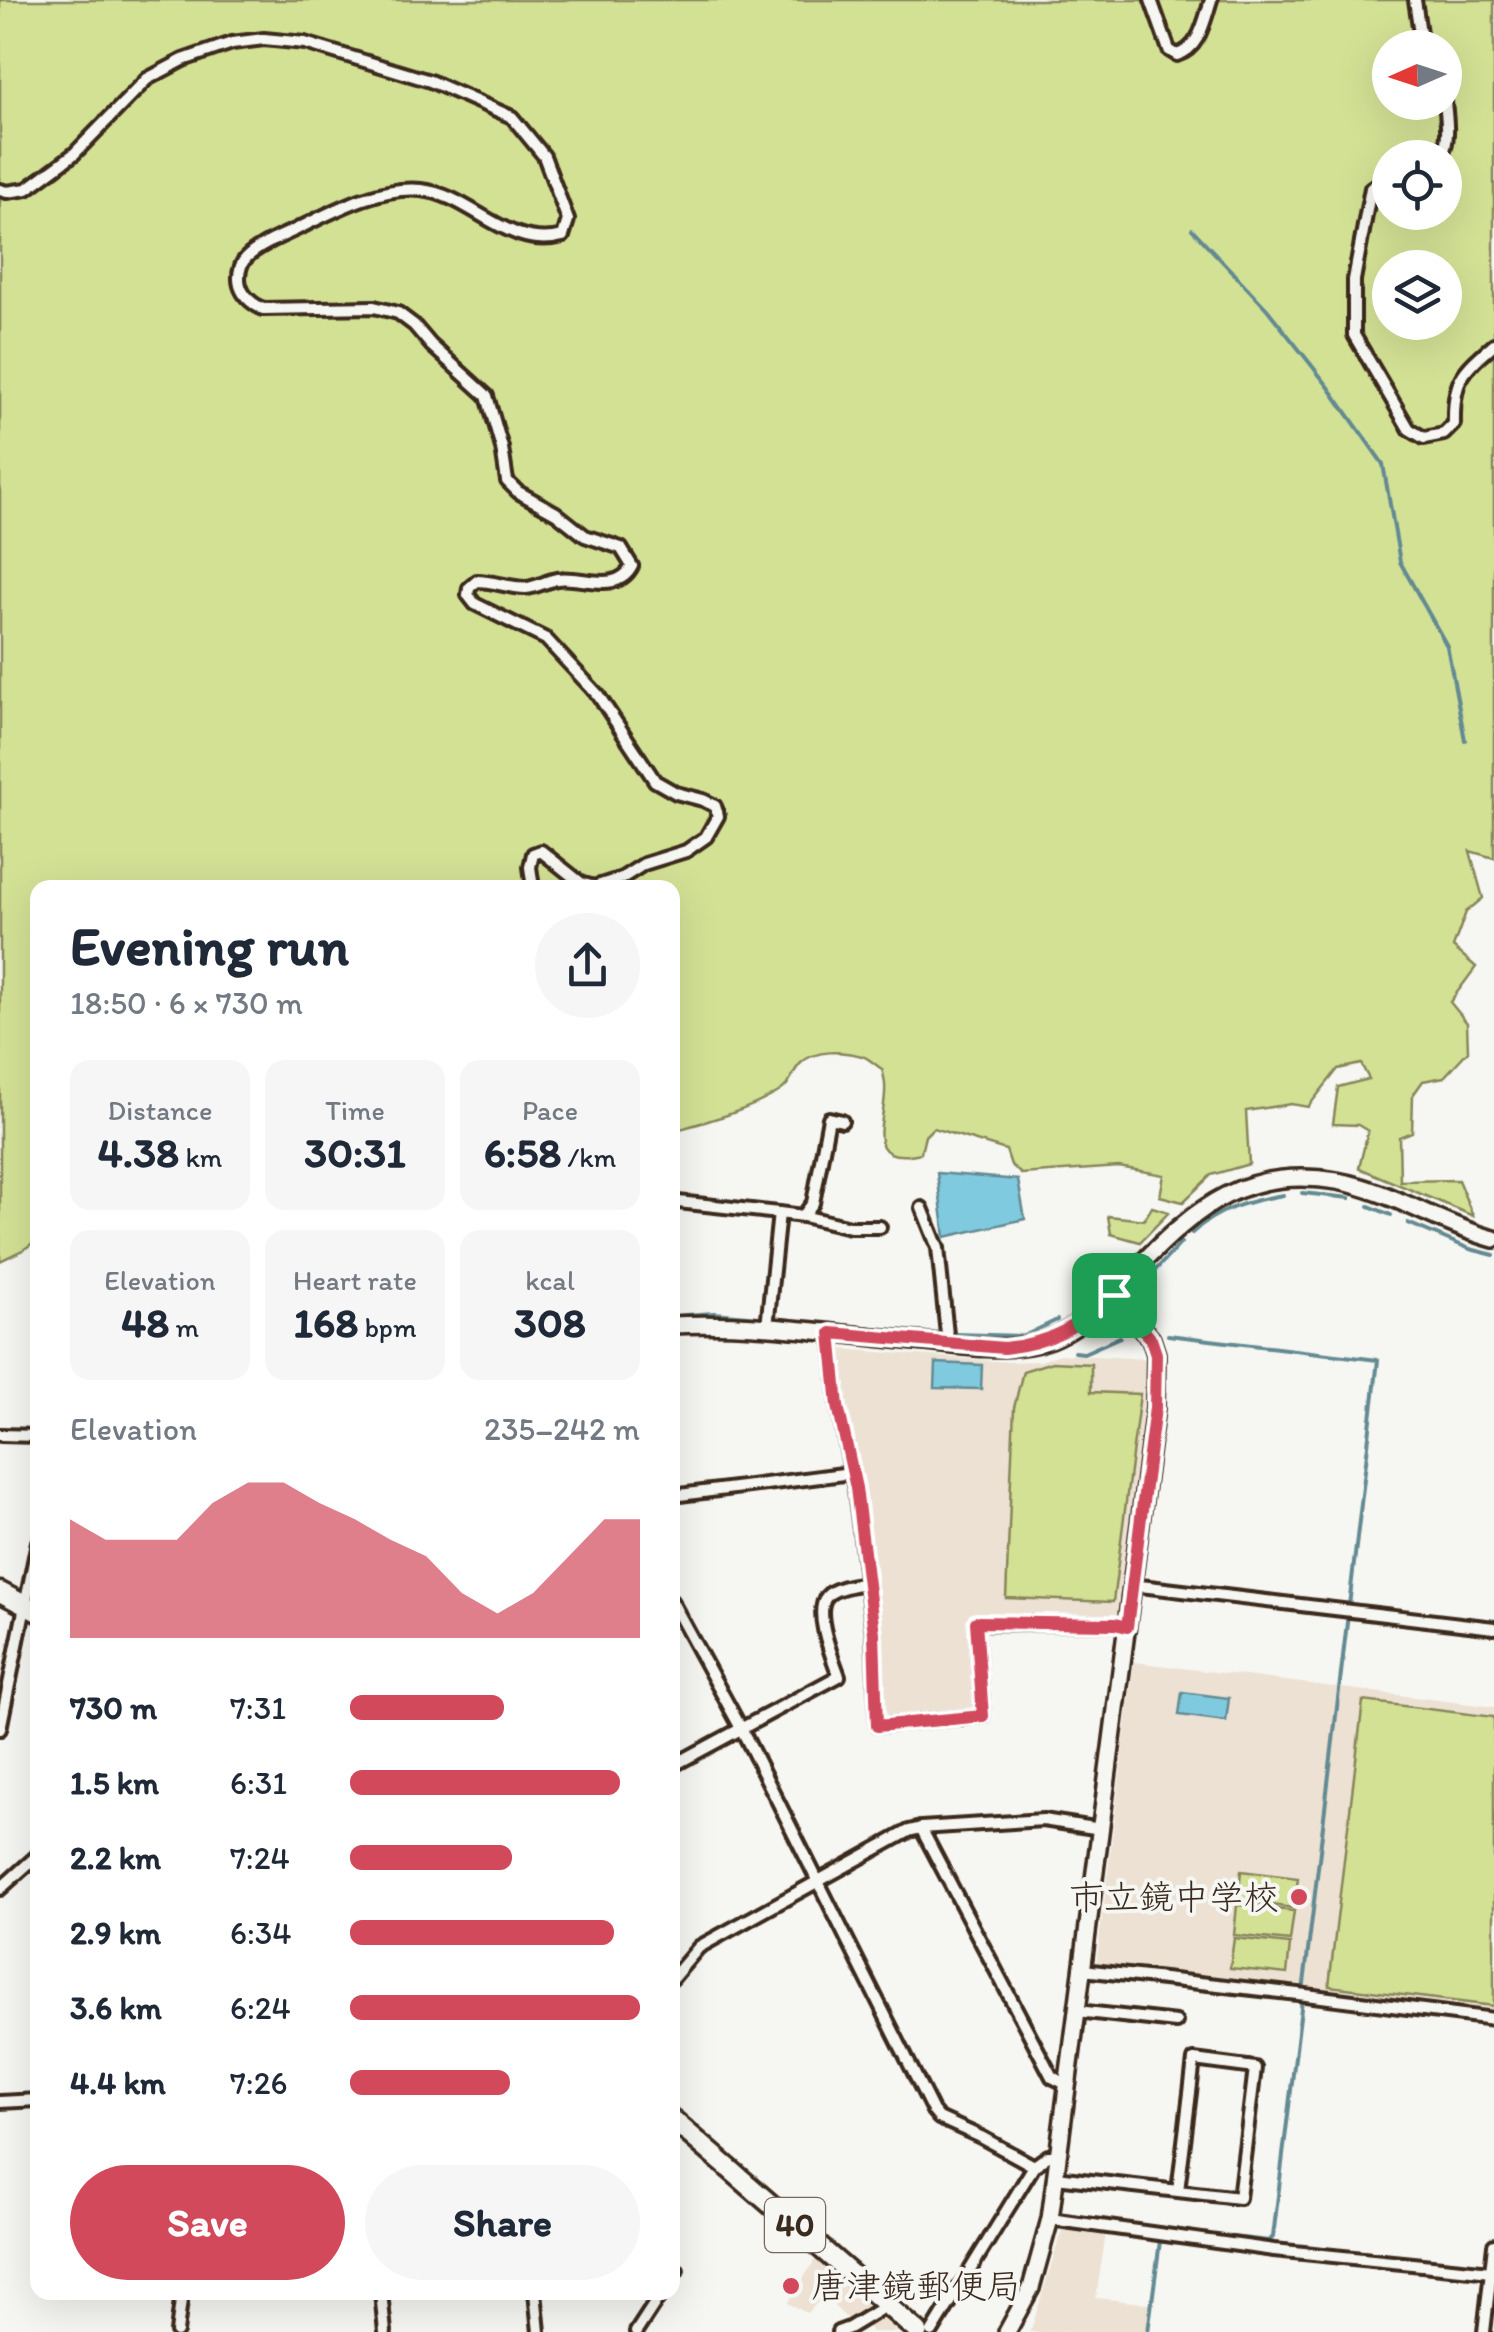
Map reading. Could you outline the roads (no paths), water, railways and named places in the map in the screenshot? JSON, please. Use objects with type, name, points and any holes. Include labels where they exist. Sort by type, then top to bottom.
[{"type":"main road","points":[[0,1592],[30,1607]]},
{"type":"main road","name":"40","points":[[680,2126],[918,2332]]},
{"type":"street","points":[[1151,0],[1169,50],[1177,55],[1187,52],[1197,40],[1211,0]]},
{"type":"street","points":[[1415,0],[1420,30]]},
{"type":"street","points":[[0,190],[27,189],[74,154],[146,78],[232,43],[264,39],[306,43],[430,81],[512,117],[544,156],[568,220],[563,236],[550,240],[528,238],[503,229],[451,198],[408,189],[344,206],[275,240],[248,256],[241,265],[239,279],[243,296],[262,309],[374,307],[398,313],[488,396],[507,480],[518,492],[556,513],[584,536],[621,548],[628,557],[632,566],[628,574],[616,581],[555,579],[521,588],[477,581],[468,595],[475,604],[546,640],[598,694],[654,781],[714,806],[718,816],[706,836],[686,851],[644,864],[616,880]]},
{"type":"street","points":[[1372,187],[1354,280],[1354,335],[1409,429],[1424,438],[1444,434],[1454,424],[1454,399],[1464,370],[1494,344]]},
{"type":"street","points":[[532,880],[533,854],[542,851],[577,880]]},
{"type":"street","points":[[804,1216],[812,1204],[828,1118],[842,1121]]},
{"type":"street","points":[[680,1325],[726,1324],[1004,1348],[1030,1345],[1050,1339],[1083,1320],[1114,1295],[1190,1218],[1226,1194],[1260,1183],[1294,1179],[1336,1181],[1364,1188],[1494,1239]]},
{"type":"street","points":[[680,1202],[804,1216],[850,1227],[880,1227]]},
{"type":"street","points":[[922,1208],[938,1248],[948,1344]]},
{"type":"street","points":[[767,1327],[779,1213]]},
{"type":"street","points":[[1007,2332],[1031,2288],[1050,2219],[1155,1408],[1156,1354],[1151,1339],[1114,1295]]},
{"type":"street","points":[[831,1333],[838,1406],[852,1474],[874,1633],[877,1726],[983,1716],[976,1622],[1127,1627]]},
{"type":"street","points":[[0,1435],[30,1436]]},
{"type":"street","points":[[680,1495],[852,1474]]},
{"type":"street","points":[[680,1762],[840,1676],[826,1640],[823,1606],[832,1593],[866,1583]]},
{"type":"street","points":[[1132,1585],[1494,1628]]},
{"type":"street","points":[[0,1729],[30,1612]]},
{"type":"street","points":[[680,1617],[742,1730],[933,2112],[1034,2166]]},
{"type":"street","points":[[680,1970],[700,1947],[909,1831],[1042,1820],[1101,1829]]},
{"type":"street","points":[[921,1828],[1052,2077],[1068,2085]]},
{"type":"street","points":[[0,1889],[30,1862]]},
{"type":"street","points":[[1082,1970],[1494,2018]]},
{"type":"street","points":[[1078,2010],[1176,2022]]},
{"type":"street","points":[[1056,2177],[1240,2198],[1255,2068],[1194,2060],[1178,2190]]},
{"type":"street","points":[[0,2102],[30,2100]]},
{"type":"street","points":[[932,2332],[1034,2166],[1048,2156],[1059,2156]]},
{"type":"street","points":[[1050,2219],[1274,2250],[1491,2272]]},
{"type":"street","points":[[1484,2332],[1494,2245]]},
{"type":"street","points":[[177,2332],[181,2300]]},
{"type":"street","points":[[382,2300],[385,2332]]},
{"type":"street","points":[[536,2300],[539,2332]]},
{"type":"street","points":[[636,2332],[657,2300]]},
{"type":"street","points":[[838,2332],[886,2305]]},
{"type":"water","points":[[937,1173],[1018,1180],[1025,1219],[945,1237]]},
{"type":"water","points":[[936,1363],[982,1365],[981,1389],[935,1388]]},
{"type":"water","points":[[1182,1692],[1229,1698],[1226,1721],[1179,1715]]},
{"type":"waterway","points":[[1192,229],[1267,309],[1383,464],[1400,562],[1447,646],[1465,740]]},
{"type":"waterway","points":[[1302,1193],[1350,1198]]},
{"type":"waterway","points":[[1192,1233],[1234,1207],[1283,1195]]},
{"type":"waterway","points":[[1369,1206],[1391,1215]]},
{"type":"waterway","points":[[1408,1223],[1494,1255]]},
{"type":"waterway","points":[[1147,1279],[1181,1243]]},
{"type":"waterway","points":[[680,1315],[714,1313],[759,1317]]},
{"type":"waterway","points":[[777,1319],[806,1322]]},
{"type":"waterway","points":[[954,1334],[1024,1336],[1057,1320]]},
{"type":"waterway","points":[[832,1324],[938,1334]]},
{"type":"waterway","points":[[1166,2230],[1269,2241],[1273,2237],[1378,1360],[1168,1335]]},
{"type":"waterway","points":[[1074,1352],[1084,1353],[1120,1337]]},
{"type":"waterway","points":[[1148,2332],[1160,2241]]},
{"type":"place","name":"市立鏡中学校","points":[[1299,1897]]},
{"type":"place","name":"唐津鏡郵便局","points":[[791,2286]]}]
